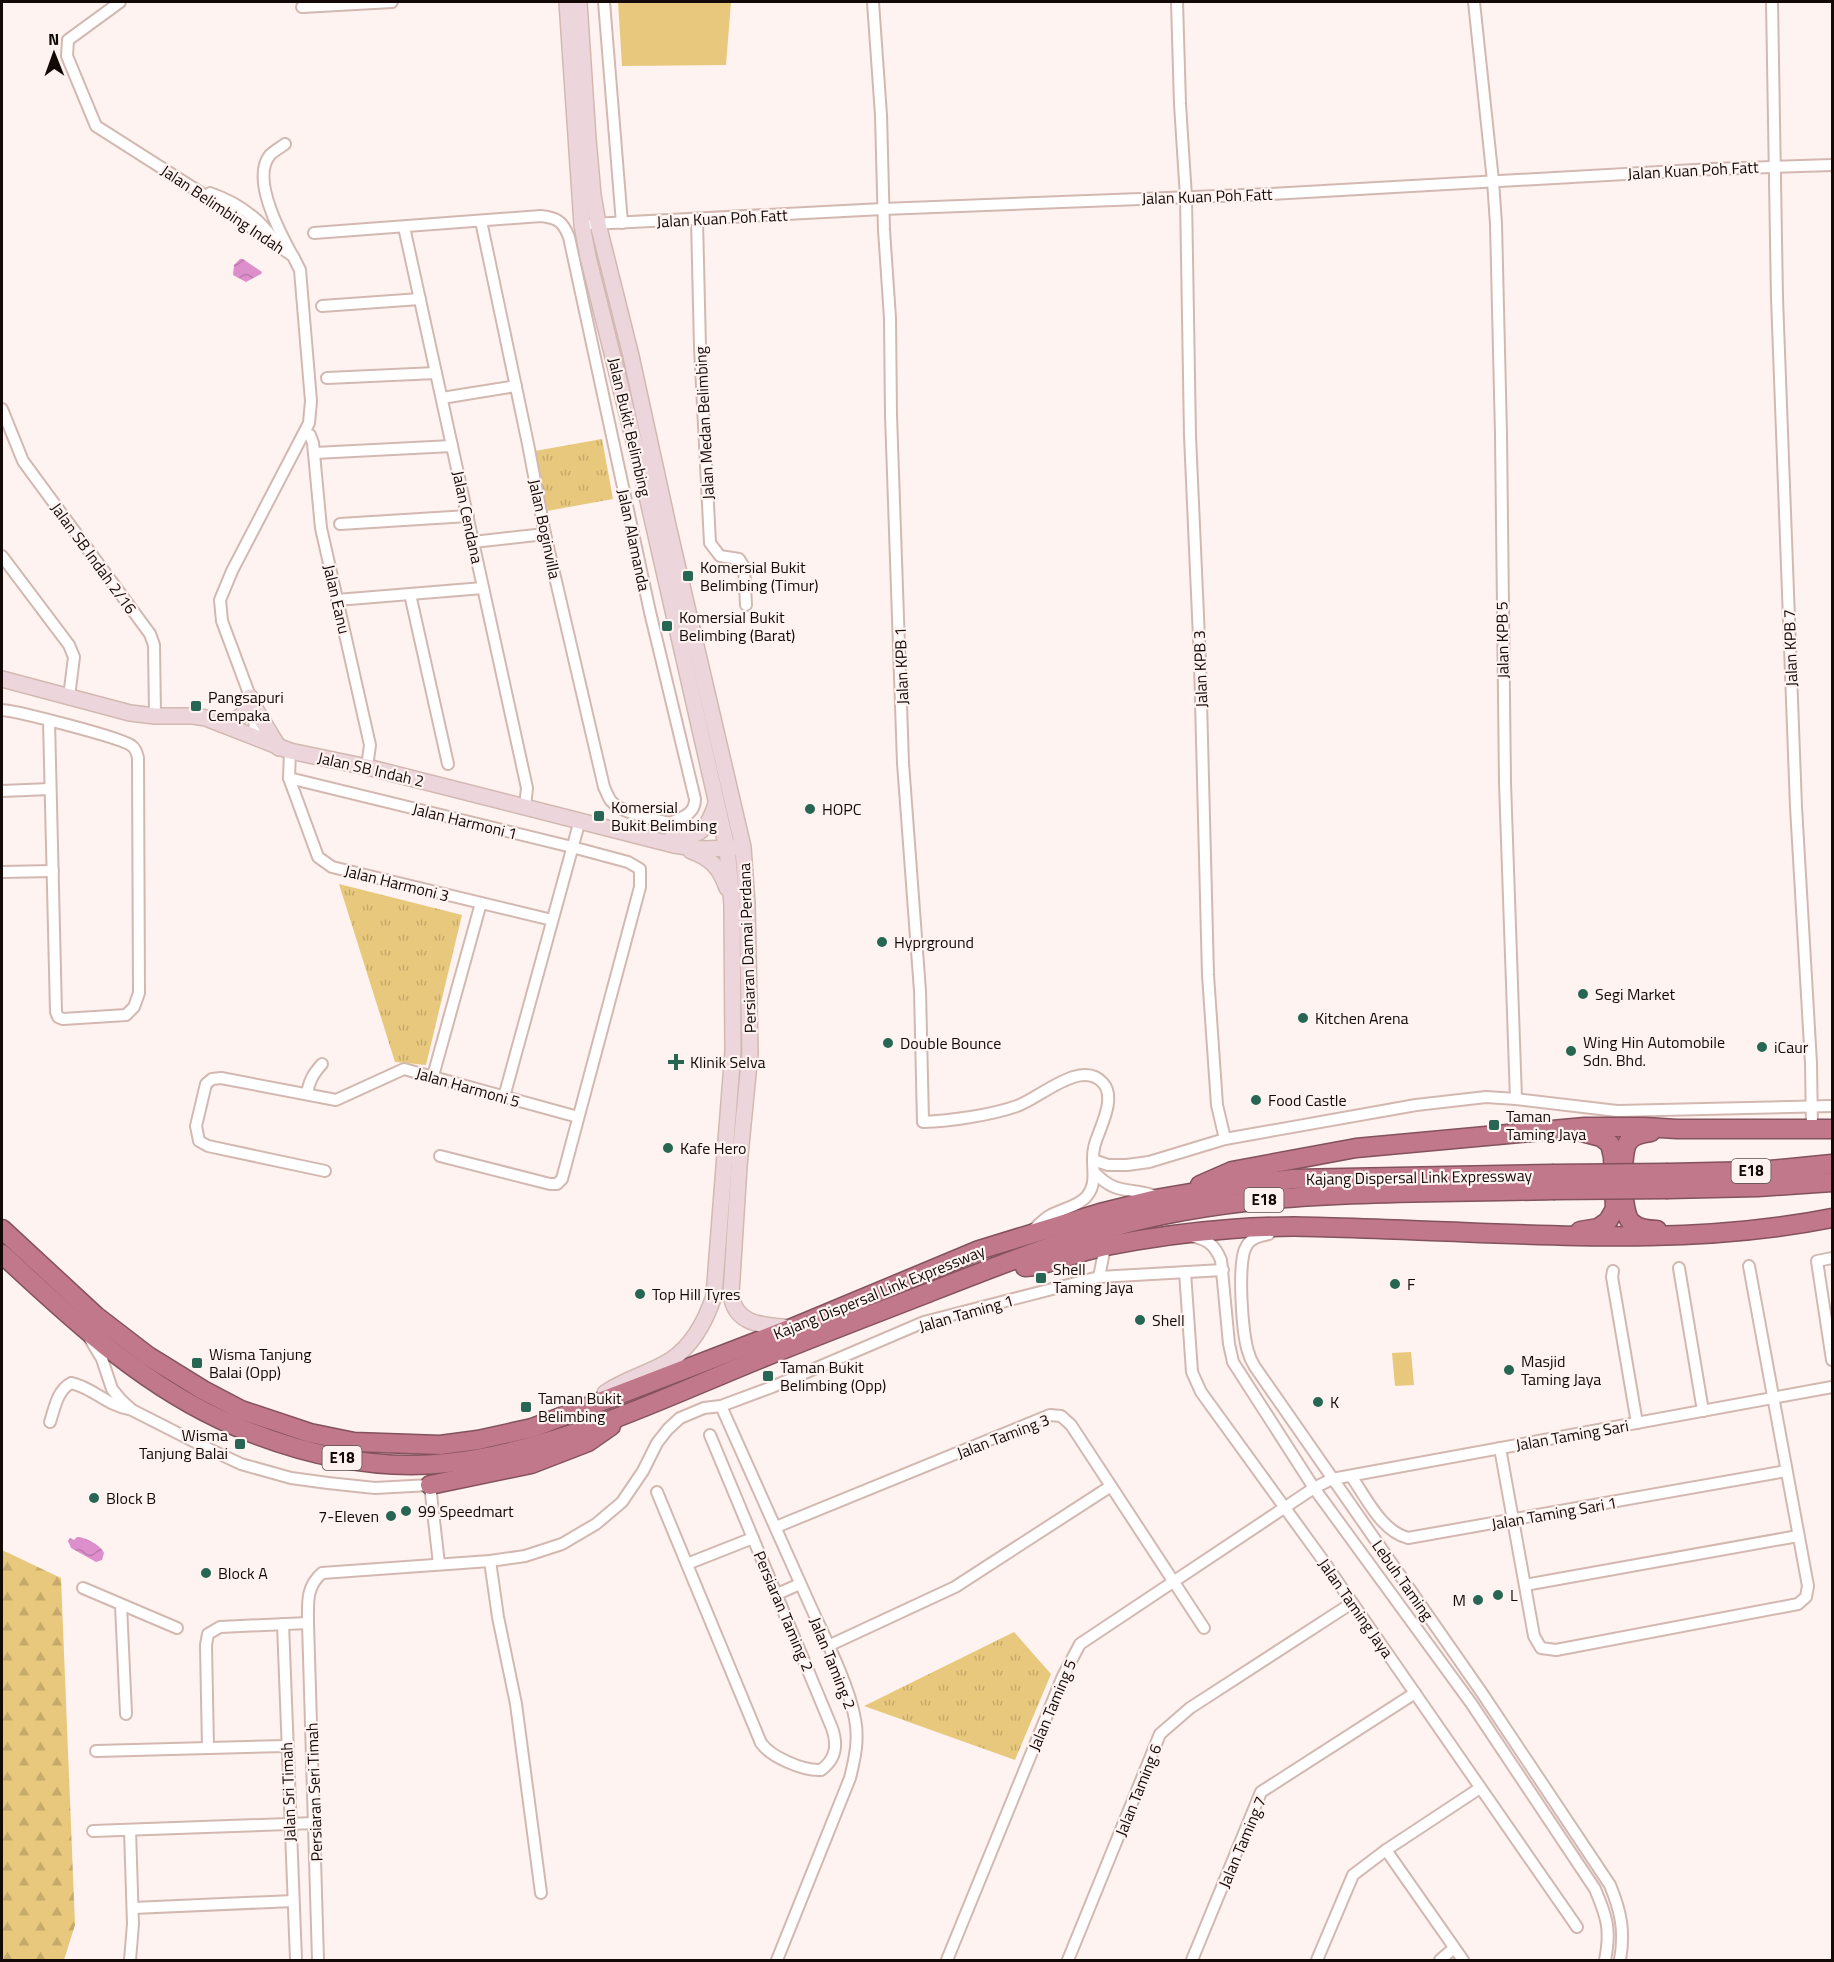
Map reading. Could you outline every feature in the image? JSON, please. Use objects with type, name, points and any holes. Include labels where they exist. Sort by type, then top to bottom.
[{"type":"highway","points":[[1185,1193],[1204,1182],[1232,1171],[1356,1148],[1585,1127],[1833,1129]]},
{"type":"highway","points":[[1677,1129],[1644,1132],[1633,1136],[1626,1144],[1623,1158],[1624,1208],[1629,1221],[1640,1228],[1701,1233]]},
{"type":"highway","points":[[1554,1235],[1598,1228],[1608,1221],[1615,1209],[1613,1157],[1610,1144],[1586,1132],[1556,1130]]},
{"type":"highway","name":"Kajang Dispersal Link Expressway","points":[[1668,1181],[1833,1164]]},
{"type":"highway","name":"Kajang Dispersal Link Expressway","points":[[2,1229],[96,1316],[148,1356],[202,1390],[241,1410],[310,1433],[354,1442],[440,1445],[478,1440],[532,1428],[792,1328],[979,1250],[1029,1234],[1185,1193],[1293,1179],[1668,1181],[1758,1187],[1833,1182]]},
{"type":"highway","name":"Kajang Dispersal Link Expressway","points":[[2,1254],[84,1330],[137,1371],[193,1406],[233,1426],[305,1451],[351,1460],[390,1464],[442,1464],[483,1458],[539,1445],[627,1414],[764,1357],[985,1271],[1104,1230],[1166,1214],[1234,1203],[1294,1197],[1552,1182]]},
{"type":"highway","points":[[985,1271],[1036,1266],[1105,1246],[1233,1228],[1305,1226],[1554,1235],[1581,1238],[1650,1237],[1800,1224],[1833,1218]]},
{"type":"highway","points":[[430,1485],[492,1474],[562,1454],[588,1442],[627,1414]]},
{"type":"main road","name":"Jalan Bukit Belimbing","points":[[567,2],[582,225],[644,483],[727,848]]},
{"type":"main road","name":"Jalan Bukit Belimbing","points":[[579,2],[588,139],[598,224],[631,356],[743,847]]},
{"type":"main road","name":"Jalan SB Indah 2","points":[[2,679],[130,713],[192,716],[221,724],[285,749],[367,767],[674,845],[701,849],[743,847]]},
{"type":"main road","points":[[221,724],[244,715],[252,702],[285,749]]},
{"type":"main road","points":[[656,840],[688,838],[701,832],[710,822],[716,803]]},
{"type":"main road","points":[[674,845],[703,856],[714,863],[722,875],[732,905]]},
{"type":"main road","name":"Persiaran Damai Perdana","points":[[743,847],[747,904],[750,1053],[732,1304],[736,1312],[744,1319],[792,1328]]},
{"type":"main road","name":"Persiaran Damai Perdana","points":[[580,1410],[610,1390],[670,1360],[686,1348],[708,1315],[714,1296],[733,1051],[732,905],[727,848]]},
{"type":"street","name":"Jalan Belimbing Indah","points":[[120,2],[68,40],[67,56],[96,126],[280,247],[292,256],[300,270],[311,401],[309,423],[232,571],[220,600],[222,621],[252,702],[255,738]]},
{"type":"street","points":[[302,7],[392,2]]},
{"type":"street","points":[[604,2],[622,223]]},
{"type":"street","name":"Jalan KPB 1","points":[[873,2],[881,115],[883,209],[890,318],[891,415],[903,763],[920,991],[923,1122],[944,1121],[1018,1106],[1075,1076],[1095,1076],[1104,1084],[1108,1092],[1108,1103],[1094,1148],[1093,1160]]},
{"type":"street","name":"Jalan KPB 3","points":[[1177,2],[1186,197],[1190,436],[1200,660],[1208,975],[1216,1105],[1225,1139]]},
{"type":"street","name":"Jalan KPB 5","points":[[1474,2],[1493,181],[1501,434],[1505,783],[1516,1099]]},
{"type":"street","name":"Jalan KPB 7","points":[[1772,2],[1777,298],[1796,807],[1812,1129]]},
{"type":"street","points":[[285,144],[269,156],[265,166],[264,186],[268,204],[292,256]]},
{"type":"street","name":"Jalan Kuan Poh Fatt","points":[[582,225],[1833,165]]},
{"type":"street","name":"Jalan Alamanda","points":[[481,221],[556,217],[564,224],[569,237],[650,612],[695,798],[695,805],[690,813],[670,823],[642,816]]},
{"type":"street","name":"Jalan Medan Belimbing","points":[[697,220],[700,347],[710,543],[720,556],[739,559],[744,567],[746,605]]},
{"type":"street","points":[[314,233],[481,221]]},
{"type":"street","name":"Jalan Boginvilla","points":[[481,221],[545,534],[604,788],[611,801],[620,808],[642,816]]},
{"type":"street","name":"Jalan Cendana","points":[[404,227],[527,788],[525,806]]},
{"type":"street","points":[[322,306],[420,299]]},
{"type":"street","points":[[327,378],[436,373]]},
{"type":"street","points":[[442,398],[516,386]]},
{"type":"street","name":"Jalan SB Indah 2/16","points":[[2,409],[23,461],[150,634],[154,645],[155,716]]},
{"type":"street","name":"Jalan Eanu","points":[[305,432],[310,435],[315,453],[321,528],[370,746],[367,767]]},
{"type":"street","points":[[315,453],[452,446]]},
{"type":"street","points":[[340,524],[468,516]]},
{"type":"street","points":[[473,542],[545,534]]},
{"type":"street","points":[[2,556],[69,645],[74,657],[69,696]]},
{"type":"street","points":[[337,600],[483,588]]},
{"type":"street","points":[[410,594],[448,764]]},
{"type":"street","points":[[2,710],[49,721],[131,745],[138,758],[139,985],[137,1002],[132,1011],[126,1015],[70,1019],[58,1017],[49,721]]},
{"type":"street","name":"Jalan Harmoni 3","points":[[285,749],[289,778],[318,857],[332,867],[552,921]]},
{"type":"street","name":"Jalan Harmoni 1","points":[[289,778],[572,847],[628,862],[640,869],[640,887],[578,1117]]},
{"type":"street","points":[[2,791],[50,789]]},
{"type":"street","points":[[638,836],[642,816]]},
{"type":"street","points":[[504,1097],[580,820]]},
{"type":"street","points":[[2,872],[53,871]]},
{"type":"street","points":[[433,1076],[481,903]]},
{"type":"street","points":[[307,1094],[308,1082],[322,1064]]},
{"type":"street","name":"Jalan Harmoni 5","points":[[326,1171],[208,1146],[199,1142],[196,1126],[206,1084],[212,1079],[221,1078],[336,1100],[404,1069],[578,1117]]},
{"type":"street","points":[[1029,1234],[1049,1216],[1086,1197],[1095,1173],[1093,1160],[1118,1165],[1149,1162],[1225,1139],[1416,1105],[1486,1097],[1617,1111],[1833,1106]]},
{"type":"street","points":[[440,1156],[557,1184],[562,1179],[578,1117]]},
{"type":"street","points":[[1095,1173],[1114,1188],[1145,1191],[1161,1198]]},
{"type":"street","name":"Lebuh Taming","points":[[1305,1226],[1257,1236],[1246,1246],[1241,1270],[1245,1341],[1248,1354],[1332,1479],[1482,1693],[1610,1885],[1620,1910],[1623,1943],[1620,1960]]},
{"type":"street","name":"Lebuh Taming","points":[[1180,1234],[1204,1239],[1216,1248],[1223,1270],[1229,1344],[1233,1362],[1314,1488],[1471,1703],[1595,1889],[1606,1915],[1608,1944],[1605,1960]]},
{"type":"street","points":[[1099,1277],[1105,1246]]},
{"type":"street","points":[[1833,1258],[1817,1261],[1833,1360]]},
{"type":"street","points":[[1500,1448],[1534,1636],[1540,1648],[1556,1650],[1798,1604],[1806,1597],[1808,1586],[1749,1266]]},
{"type":"street","points":[[1679,1268],[1703,1411]]},
{"type":"street","name":"Jalan Taming 1","points":[[490,1561],[525,1556],[562,1544],[596,1524],[622,1502],[668,1429],[680,1418],[704,1408],[721,1406],[772,1387],[924,1322],[1099,1277],[1223,1270]]},
{"type":"street","points":[[1613,1271],[1611,1277],[1637,1423]]},
{"type":"street","name":"Jalan Taming Jaya","points":[[1185,1272],[1192,1372],[1201,1392],[1352,1603],[1577,1926]]},
{"type":"street","points":[[84,1330],[102,1359],[112,1389],[132,1410],[241,1464],[291,1478],[375,1488],[430,1485],[439,1564]]},
{"type":"street","points":[[93,1392],[102,1390],[109,1379]]},
{"type":"street","points":[[50,1422],[63,1388],[71,1383],[80,1385],[120,1408],[132,1410]]},
{"type":"street","name":"Jalan Taming Sari","points":[[1314,1488],[1332,1479],[1833,1386]]},
{"type":"street","name":"Jalan Taming 2","points":[[721,1406],[851,1701],[857,1738],[850,1778],[777,1960]]},
{"type":"street","name":"Jalan Taming 3","points":[[776,1527],[1050,1415],[1060,1416],[1071,1425],[1204,1628]]},
{"type":"street","name":"Persiaran Taming 2","points":[[687,1564],[760,1743],[766,1751],[805,1768],[821,1770],[834,1756],[836,1740],[710,1435]]},
{"type":"street","name":"Jalan Taming Sari 1","points":[[1351,1476],[1385,1524],[1400,1536],[1408,1539],[1786,1471]]},
{"type":"street","points":[[828,1646],[955,1587],[1111,1486]]},
{"type":"street","name":"Jalan Taming 5","points":[[947,1960],[1072,1657],[1080,1644],[1314,1488]]},
{"type":"street","points":[[657,1492],[687,1564],[753,1538]]},
{"type":"street","points":[[1526,1585],[1798,1536]]},
{"type":"street","points":[[490,1561],[498,1617],[516,1704],[541,1893]]},
{"type":"street","name":"Persiaran Seri Timah","points":[[318,1960],[308,1623],[309,1596],[313,1581],[322,1573],[490,1561]]},
{"type":"street","points":[[777,1594],[800,1584]]},
{"type":"street","points":[[83,1588],[177,1628]]},
{"type":"street","name":"Jalan Taming 6","points":[[1068,1960],[1161,1734],[1190,1708],[1352,1603]]},
{"type":"street","points":[[121,1605],[126,1714]]},
{"type":"street","points":[[208,1748],[206,1645],[208,1634],[220,1627],[308,1623]]},
{"type":"street","name":"Jalan Sri Timah","points":[[283,1624],[296,1960]]},
{"type":"street","name":"Jalan Taming 7","points":[[1192,1960],[1261,1792],[1415,1693]]},
{"type":"street","points":[[96,1751],[286,1746]]},
{"type":"street","points":[[1317,1960],[1353,1875],[1386,1850],[1480,1788]]},
{"type":"street","points":[[93,1831],[315,1823]]},
{"type":"street","points":[[130,1830],[133,1908],[130,1960]]},
{"type":"street","points":[[1386,1850],[1463,1960]]},
{"type":"street","points":[[133,1908],[293,1901]]},
{"type":"street","points":[[1440,1960],[1454,1948]]},
{"type":"green space","points":[[618,2],[731,2],[726,65],[622,66]]},
{"type":"green space","points":[[602,439],[613,499],[547,511],[535,451]]},
{"type":"green space","points":[[339,884],[462,915],[426,1065],[395,1062]]},
{"type":"green space","points":[[1411,1352],[1414,1385],[1395,1386],[1392,1353]]},
{"type":"green space","points":[[2,1550],[61,1578],[75,1925],[64,1960],[2,1960]]},
{"type":"green space","points":[[1014,1632],[1051,1674],[1015,1760],[864,1706]]},
{"type":"water","points":[[240,259],[262,272],[261,274],[246,282],[233,275],[234,265]]},
{"type":"water","points":[[77,1537],[100,1547],[104,1553],[102,1560],[96,1562],[71,1548],[68,1541],[70,1538],[74,1540]]},
{"type":"place","name":"Komersial Bukit Belimbing (Timur)","points":[[688,576]]},
{"type":"place","name":"Komersial Bukit Belimbing (Barat)","points":[[667,626]]},
{"type":"place","name":"Pangsapuri Cempaka","points":[[196,706]]},
{"type":"place","name":"HOPC","points":[[810,809]]},
{"type":"place","name":"Komersial Bukit Belimbing","points":[[599,816]]},
{"type":"place","name":"Hyprground","points":[[882,942]]},
{"type":"place","name":"Segi Market","points":[[1583,994]]},
{"type":"place","name":"Kitchen Arena","points":[[1303,1018]]},
{"type":"place","name":"Double Bounce","points":[[888,1043]]},
{"type":"place","name":"iCaur","points":[[1762,1047]]},
{"type":"place","name":"Wing Hin Automobile Sdn. Bhd.","points":[[1571,1051]]},
{"type":"place","name":"Klinik Selva","points":[[676,1062]]},
{"type":"place","name":"Food Castle","points":[[1256,1100]]},
{"type":"place","name":"Taman Taming Jaya","points":[[1494,1125]]},
{"type":"place","name":"Kafe Hero","points":[[668,1148]]},
{"type":"place","name":"Shell Taming Jaya","points":[[1041,1278]]},
{"type":"place","name":"F","points":[[1395,1284]]},
{"type":"place","name":"Top Hill Tyres","points":[[640,1294]]},
{"type":"place","name":"Shell","points":[[1140,1320]]},
{"type":"place","name":"Wisma Tanjung Balai (Opp)","points":[[197,1363]]},
{"type":"place","name":"Masjid Taming Jaya","points":[[1509,1370]]},
{"type":"place","name":"Taman Bukit Belimbing (Opp)","points":[[768,1376]]},
{"type":"place","name":"K","points":[[1318,1402]]},
{"type":"place","name":"Taman Bukit Belimbing","points":[[526,1407]]},
{"type":"place","name":"Wisma Tanjung Balai","points":[[240,1444]]},
{"type":"place","name":"Block B","points":[[94,1498]]},
{"type":"place","name":"99 Speedmart","points":[[406,1511]]},
{"type":"place","name":"7-Eleven","points":[[391,1516]]},
{"type":"place","name":"Block A","points":[[206,1573]]},
{"type":"place","name":"L","points":[[1498,1595]]},
{"type":"place","name":"M","points":[[1478,1600]]}]
